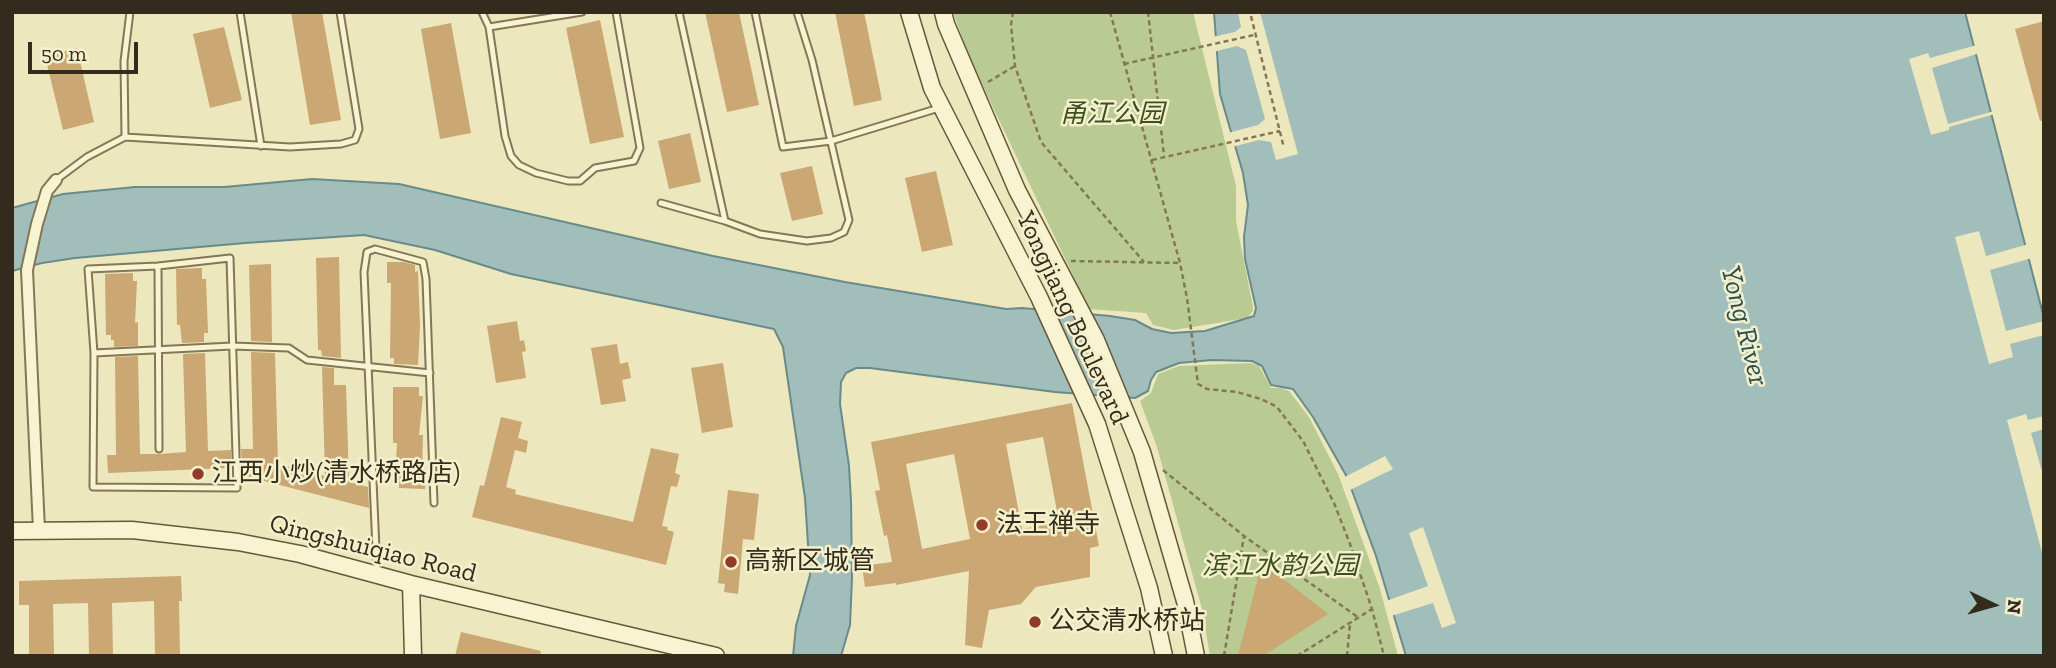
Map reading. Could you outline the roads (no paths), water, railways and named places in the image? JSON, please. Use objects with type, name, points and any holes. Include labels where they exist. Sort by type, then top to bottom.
[{"type":"main road","name":"Yongjiang Boulevard","points":[[909,12],[932,88],[1039,297],[1097,424],[1149,588],[1164,656]]},
{"type":"main road","name":"Yongjiang Boulevard","points":[[943,12],[1017,190],[1096,340],[1142,452],[1185,601],[1196,656]]},
{"type":"main road","name":"Qingshuiqiao Road","points":[[12,531],[132,530],[225,541],[300,554],[377,576],[716,656]]},
{"type":"main road","points":[[411,584],[413,656]]},
{"type":"street","points":[[39,530],[27,270],[47,191],[56,180]]},
{"type":"lane","points":[[125,137],[124,61],[130,12]]},
{"type":"lane","points":[[240,12],[261,146]]},
{"type":"lane","points":[[56,180],[87,157],[125,137],[290,147],[355,140],[359,129],[340,12]]},
{"type":"lane","points":[[482,12],[489,27],[505,136],[511,156],[519,165],[536,173],[568,181],[580,181],[595,168],[634,161],[640,148],[616,12]]},
{"type":"lane","points":[[489,27],[582,12]]},
{"type":"lane","points":[[679,12],[724,221]]},
{"type":"lane","points":[[755,12],[783,147],[831,141],[943,107]]},
{"type":"lane","points":[[661,203],[760,234],[807,241],[831,238],[844,232],[849,220],[812,60],[797,12]]},
{"type":"lane","points":[[377,576],[364,272],[367,252],[375,250],[422,262],[426,279],[434,503]]},
{"type":"lane","points":[[230,258],[237,488],[93,488],[94,353],[88,269],[158,266],[230,258]]},
{"type":"lane","points":[[158,266],[159,449]]},
{"type":"lane","points":[[94,353],[232,346],[289,348],[307,360],[430,373]]},
{"type":"water","name":"Yong River","points":[[1214,12],[1965,12],[2044,318],[2044,656],[1406,656],[1376,556],[1347,477],[1313,417],[1293,389],[1271,385],[1262,366],[1252,361],[1212,360],[1179,363],[1156,372],[1148,391],[1135,398],[1055,392],[870,368],[856,368],[846,373],[841,382],[840,404],[851,501],[850,625],[841,656],[793,656],[796,626],[810,575],[805,498],[783,347],[774,329],[511,274],[435,250],[364,235],[75,258],[12,271],[12,208],[63,194],[135,187],[224,187],[312,179],[399,184],[713,256],[845,282],[1006,309],[1110,316],[1135,320],[1152,329],[1171,333],[1205,331],[1254,316],[1256,308],[1245,259],[1244,237],[1248,205],[1243,173],[1220,94]]},
{"type":"place","name":"江西小炒(清水桥路店)","points":[[198,474]]},
{"type":"place","name":"法王禅寺","points":[[982,525]]},
{"type":"place","name":"高新区城管","points":[[731,562]]},
{"type":"place","name":"公交清水桥站","points":[[1035,622]]},
{"type":"park label","name":"甬江公园","points":[[1112,115]]},
{"type":"park label","name":"滨江水韵公园","points":[[1280,567]]}]
